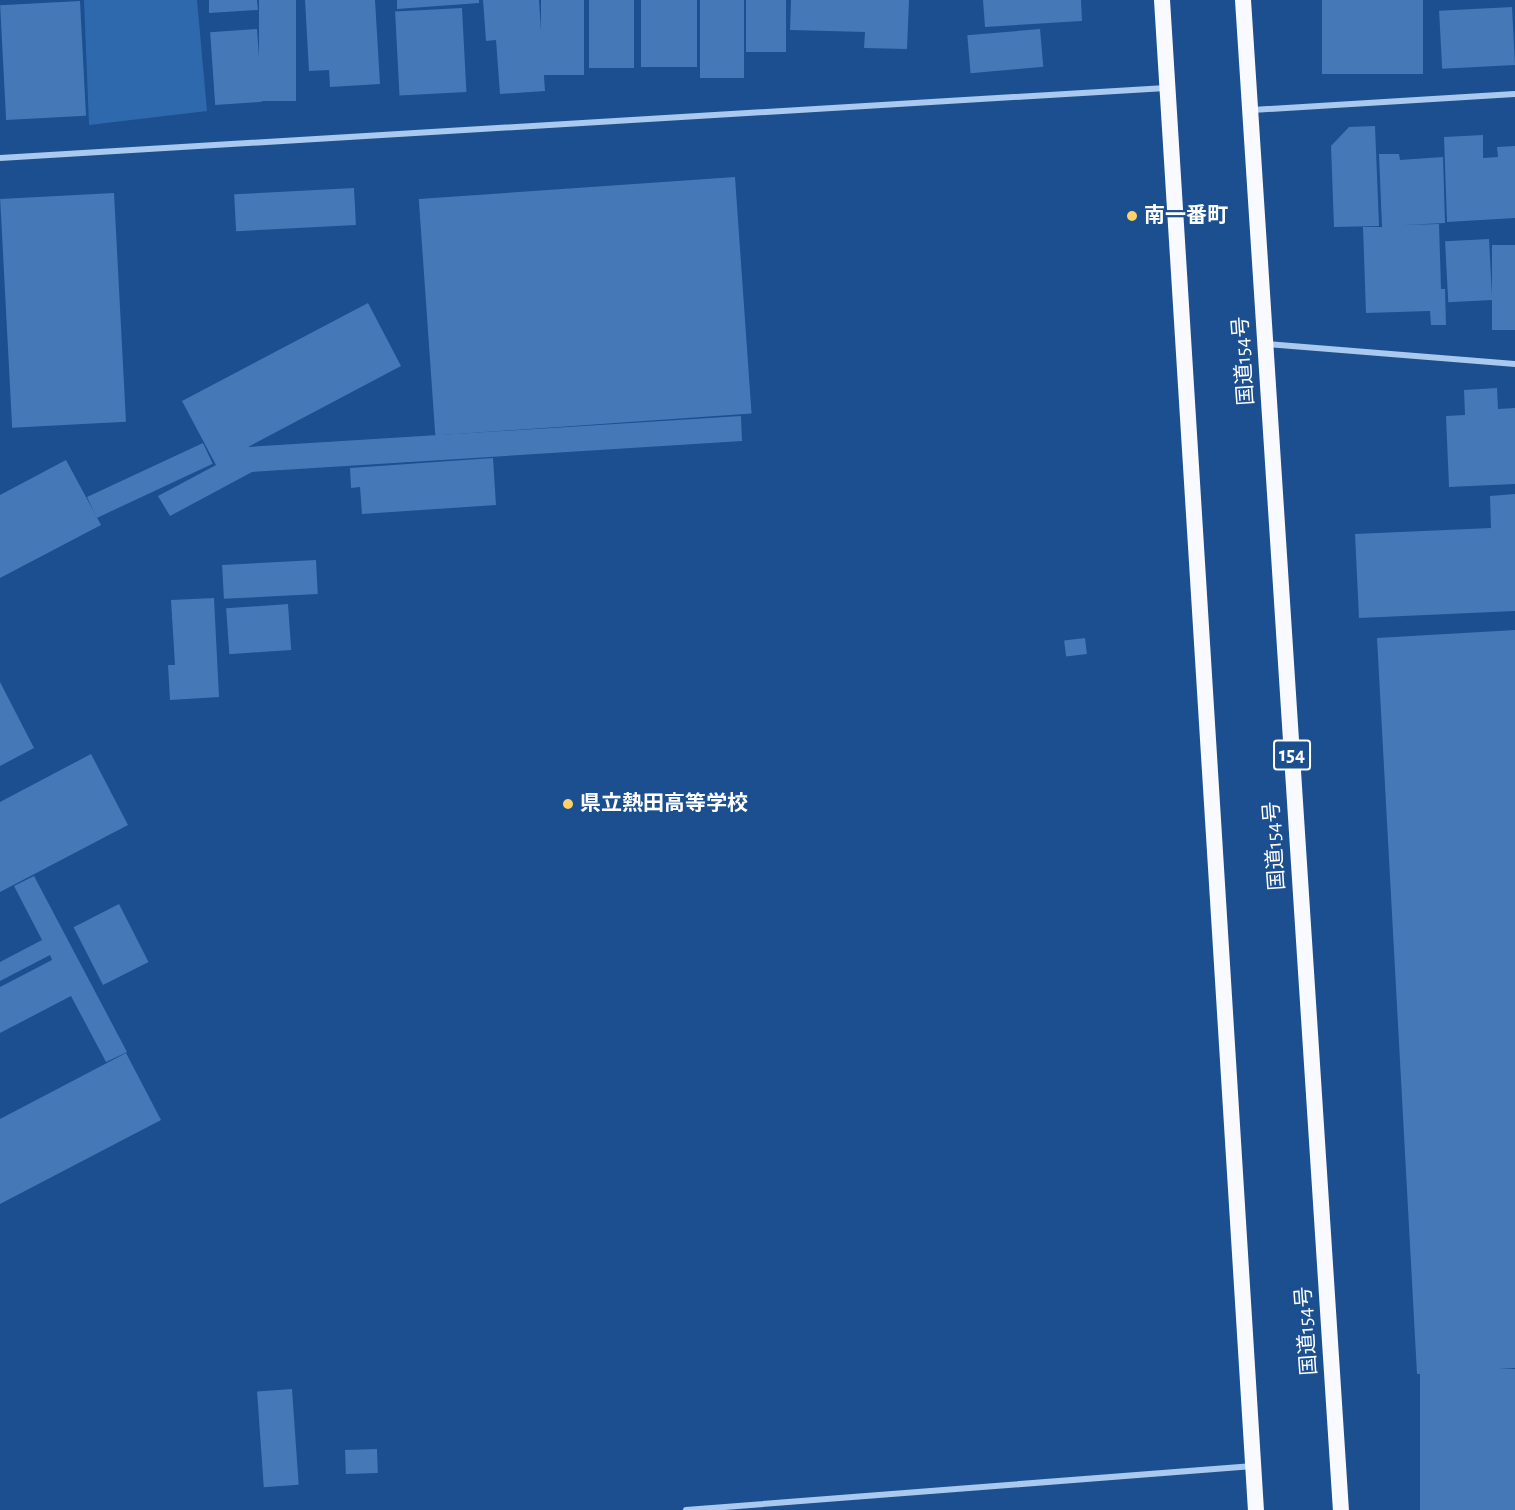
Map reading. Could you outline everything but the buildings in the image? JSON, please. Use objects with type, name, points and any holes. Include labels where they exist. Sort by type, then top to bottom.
[{"type":"highway","points":[[1162,0],[1170,87],[1256,1510]]},
{"type":"highway","name":"国道154号","points":[[1243,0],[1341,1510]]},
{"type":"street","points":[[0,158],[1170,87]]},
{"type":"street","points":[[1250,110],[1515,94]]},
{"type":"street","points":[[1265,344],[1515,364]]},
{"type":"street","points":[[686,1510],[1254,1466]]},
{"type":"shaded area","points":[[84,0],[197,0],[207,111],[89,125]]},
{"type":"place","name":"南一番町","points":[[1132,216]]},
{"type":"place","name":"県立熱田高等学校","points":[[568,804]]}]
